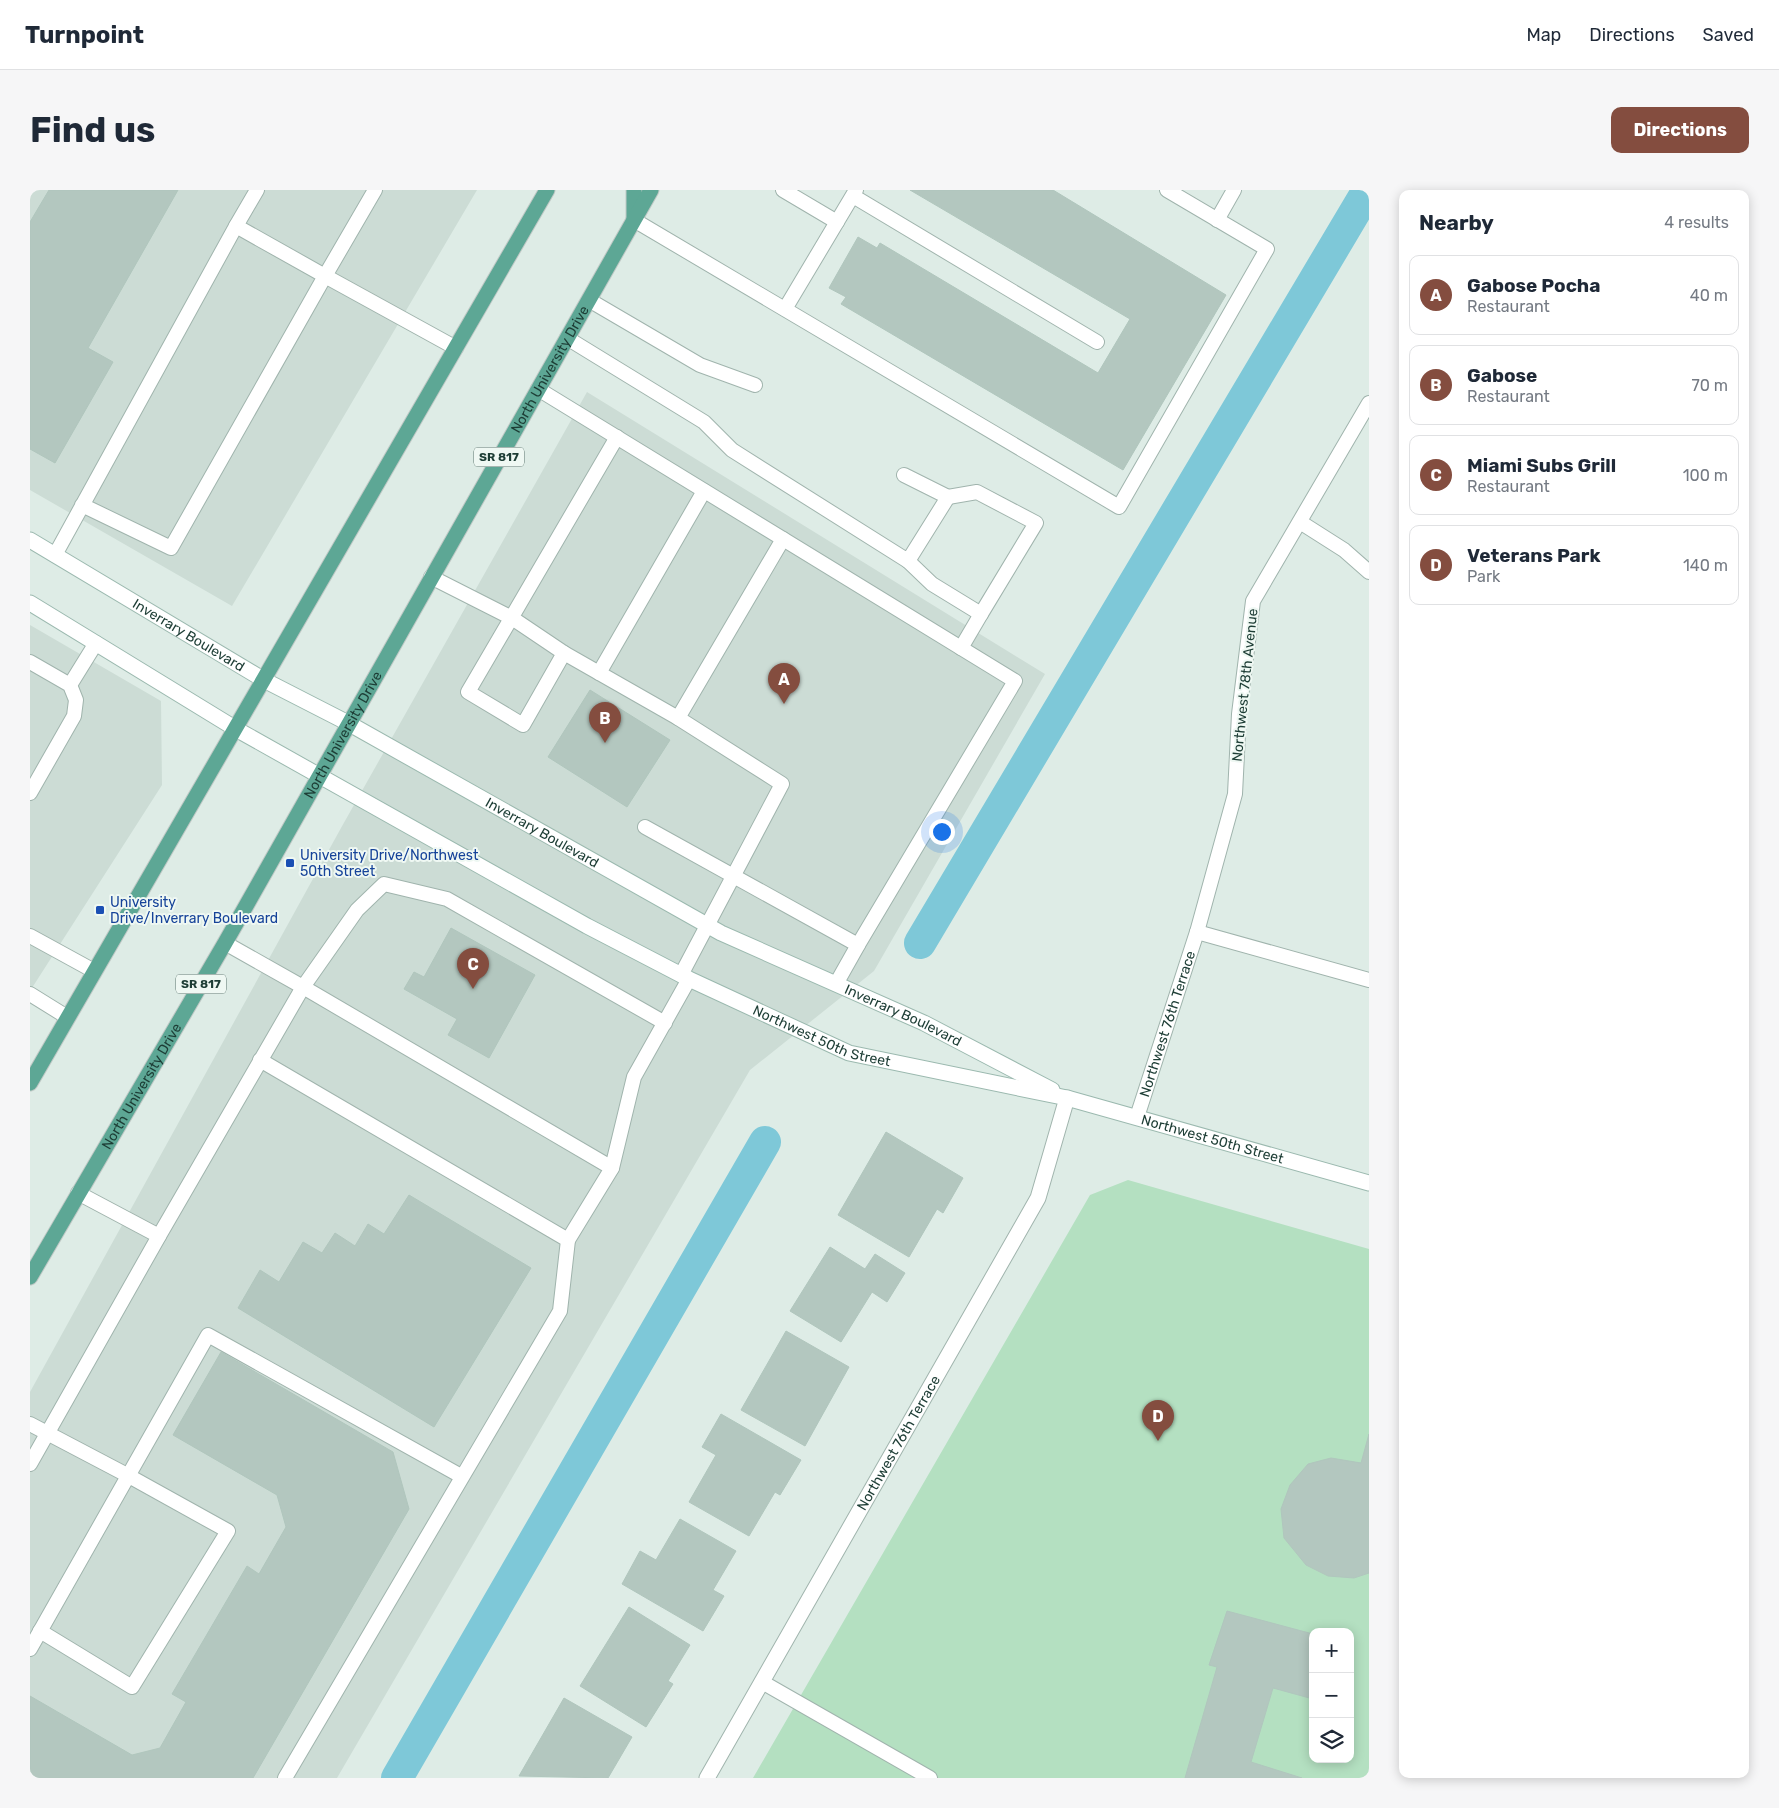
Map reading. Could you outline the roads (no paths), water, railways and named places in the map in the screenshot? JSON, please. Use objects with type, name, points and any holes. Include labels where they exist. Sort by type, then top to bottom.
[{"type":"main road","points":[[30,1082],[547,190]]},
{"type":"main road","points":[[634,190],[634,220]]},
{"type":"main road","name":"North University Drive","points":[[30,1276],[225,944],[319,774],[651,190]]},
{"type":"street","name":"Inverrary Boulevard","points":[[30,540],[264,680],[348,723],[707,925],[924,1023],[1067,1098]]},
{"type":"street","points":[[30,603],[236,729],[319,774]]},
{"type":"street","name":"Northwest 50th Street","points":[[319,774],[587,926],[685,977],[849,1054],[1067,1098],[1369,1182]]},
{"type":"street","name":"Northwest 76th Terrace","points":[[707,1778],[1038,1198],[1067,1098]]},
{"type":"lane","points":[[55,555],[257,190]]},
{"type":"lane","points":[[82,505],[171,548],[376,190]]},
{"type":"lane","points":[[783,190],[837,222]]},
{"type":"lane","points":[[634,220],[1119,507],[1267,249],[1167,190]]},
{"type":"lane","points":[[1217,220],[1234,190]]},
{"type":"lane","points":[[785,309],[854,193],[1097,342]]},
{"type":"lane","points":[[236,226],[456,348]]},
{"type":"lane","points":[[589,300],[700,365],[754,385]]},
{"type":"lane","points":[[567,338],[704,422],[732,450],[908,561],[932,584],[981,614]]},
{"type":"lane","points":[[538,389],[1015,681],[836,984]]},
{"type":"lane","name":"Northwest 78th Avenue","points":[[1197,932],[1235,794],[1239,714],[1253,601],[1369,403]]},
{"type":"lane","points":[[564,653],[524,725],[468,692],[617,437]]},
{"type":"lane","points":[[904,475],[948,497],[977,492],[1036,523],[961,648]]},
{"type":"lane","points":[[598,673],[704,491]]},
{"type":"lane","points":[[908,561],[948,497]]},
{"type":"lane","points":[[1300,522],[1344,550],[1369,572]]},
{"type":"lane","points":[[678,718],[783,539]]},
{"type":"lane","points":[[285,1778],[461,1476],[560,1311],[568,1240],[612,1168],[634,1077],[665,1023],[707,925],[782,784],[678,718],[564,653],[512,618],[431,577]]},
{"type":"lane","points":[[70,685],[96,643]]},
{"type":"lane","points":[[30,662],[70,685],[76,700],[74,716],[30,793]]},
{"type":"lane","points":[[645,827],[858,945]]},
{"type":"lane","points":[[30,1464],[303,987],[357,910],[384,884],[448,899],[665,1023]]},
{"type":"lane","points":[[1197,932],[1369,980]]},
{"type":"lane","name":"Northwest 76th Terrace","points":[[1137,1116],[1197,932]]},
{"type":"lane","points":[[30,936],[94,971]]},
{"type":"lane","points":[[225,944],[303,987],[612,1168]]},
{"type":"lane","points":[[30,994],[67,1016]]},
{"type":"lane","points":[[260,1060],[568,1240]]},
{"type":"lane","points":[[78,1192],[159,1236]]},
{"type":"lane","points":[[30,1649],[208,1334],[461,1476]]},
{"type":"lane","points":[[30,1424],[228,1531],[132,1687],[40,1631]]},
{"type":"lane","points":[[762,1682],[930,1778]]},
{"type":"waterway","points":[[920,943],[1368,190]]},
{"type":"waterway","points":[[397,1778],[765,1142]]},
{"type":"place","name":"Gabose Pocha","points":[[784,704]]},
{"type":"place","name":"Gabose","points":[[605,743]]},
{"type":"place","name":"University Drive/Northwest 50th Street","points":[[290,863]]},
{"type":"place","name":"University Drive/Inverrary Boulevard","points":[[100,910]]},
{"type":"place","name":"Miami Subs Grill","points":[[473,989]]},
{"type":"place","name":"Veterans Park","points":[[1158,1441]]}]
